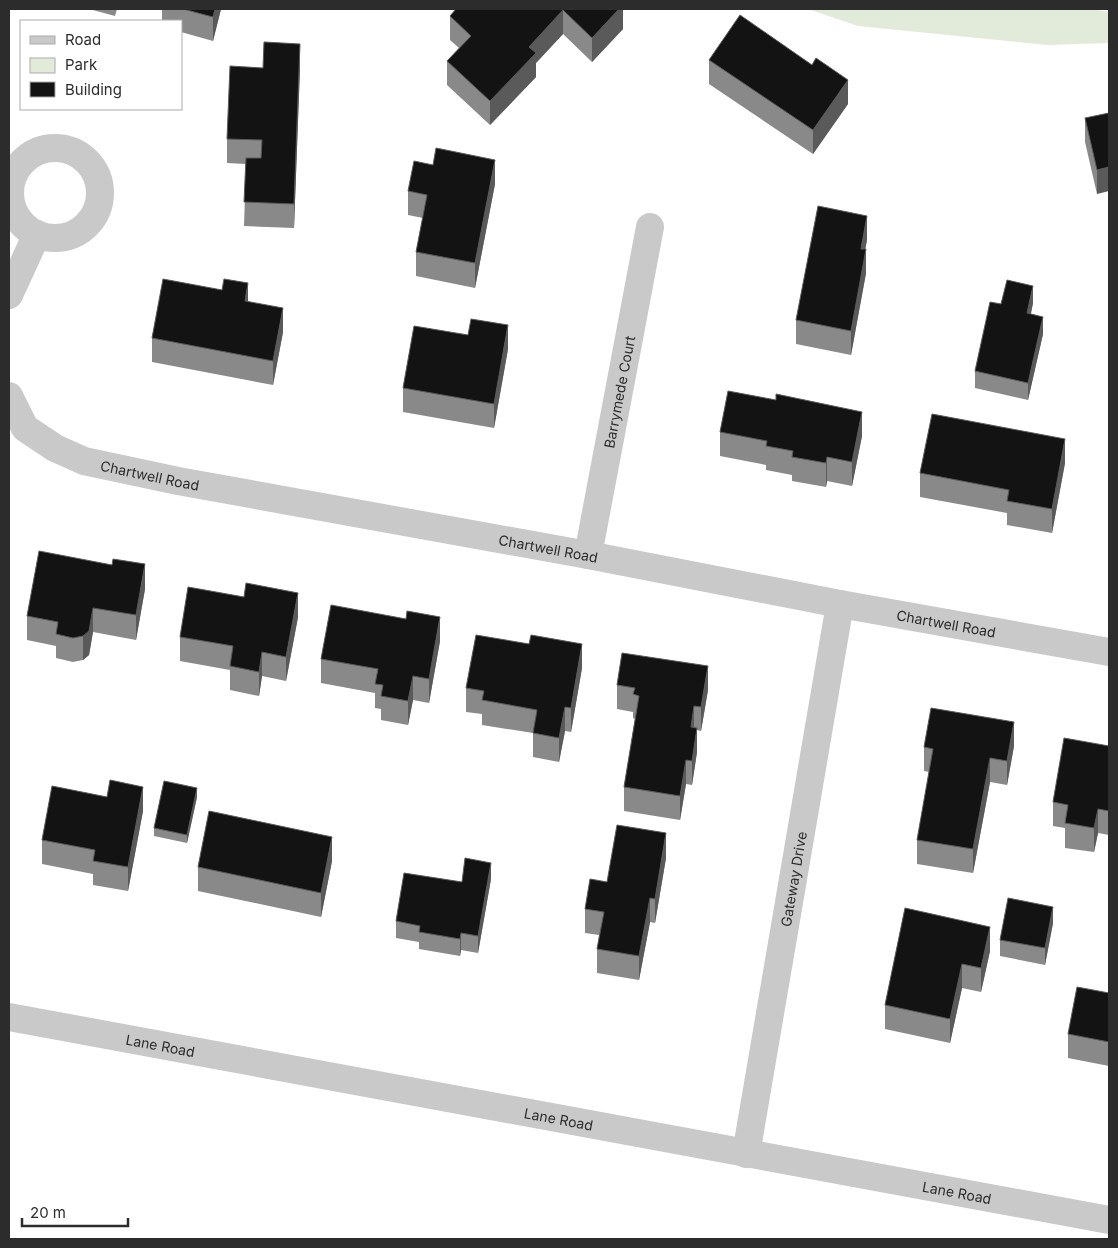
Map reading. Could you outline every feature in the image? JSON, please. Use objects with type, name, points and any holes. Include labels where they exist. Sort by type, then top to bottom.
[{"type":"street","name":"Barrymede Court","points":[[588,555],[650,227]]},
{"type":"street","points":[[9,296],[38,234]]},
{"type":"street","name":"Chartwell Road","points":[[10,399],[25,428],[55,448],[84,461],[188,483],[1109,652]]},
{"type":"street","name":"Gateway Drive","points":[[746,1154],[840,604]]},
{"type":"street","name":"Lane Road","points":[[9,1017],[1109,1220]]},
{"type":"green space","points":[[808,9],[1092,9],[1109,12],[1109,43],[1047,45],[858,26]]},
{"type":"building","points":[[183,9],[215,9],[213,17]]},
{"type":"building","points":[[456,9],[619,9],[592,38],[563,10],[529,47],[536,53],[490,101],[447,61],[471,36],[450,16]]},
{"type":"building","points":[[740,15],[812,65],[816,58],[848,80],[813,130],[709,60]]},
{"type":"building","points":[[264,42],[300,44],[294,204],[244,202],[246,158],[261,158],[262,140],[227,139],[230,66],[263,68]]},
{"type":"building","points":[[1109,113],[1109,167],[1097,170],[1085,118]]},
{"type":"building","points":[[436,148],[495,160],[475,263],[416,252],[427,195],[408,191],[414,161],[433,165]]},
{"type":"building","points":[[818,206],[867,216],[861,249],[866,249],[851,331],[796,320]]},
{"type":"building","points":[[163,279],[222,290],[224,279],[248,283],[245,301],[283,308],[273,361],[152,338]]},
{"type":"building","points":[[1007,280],[1033,286],[1027,313],[1043,317],[1028,383],[975,371],[990,302],[1001,304]]},
{"type":"building","points":[[471,319],[508,325],[494,404],[403,388],[414,326],[468,335]]},
{"type":"building","points":[[728,391],[776,400],[776,394],[862,412],[852,462],[827,457],[826,463],[792,457],[793,451],[766,446],[767,441],[720,432]]},
{"type":"building","points":[[932,414],[1065,439],[1052,509],[1007,501],[1009,490],[920,473]]},
{"type":"building","points":[[39,551],[112,565],[113,559],[145,564],[136,615],[93,608],[89,631],[83,636],[73,638],[56,634],[58,622],[27,616]]},
{"type":"building","points":[[246,583],[298,593],[286,657],[262,652],[259,672],[230,666],[233,646],[180,637],[188,587],[244,597]]},
{"type":"building","points":[[331,605],[406,619],[407,611],[440,617],[429,679],[413,676],[408,701],[381,696],[383,685],[375,684],[378,669],[321,659]]},
{"type":"building","points":[[476,635],[529,644],[531,635],[582,644],[571,708],[565,707],[559,738],[533,733],[537,710],[482,700],[484,691],[466,688]]},
{"type":"building","points":[[622,653],[708,666],[701,707],[694,706],[691,727],[697,728],[692,761],[686,760],[680,796],[624,787],[639,696],[633,694],[635,688],[617,685]]},
{"type":"building","points":[[931,708],[1014,722],[1007,761],[990,758],[973,849],[917,840],[933,749],[924,747]]},
{"type":"building","points":[[1064,738],[1109,746],[1109,811],[1098,809],[1094,828],[1065,823],[1068,805],[1053,802]]},
{"type":"building","points":[[110,780],[143,787],[128,867],[93,861],[95,850],[42,840],[52,786],[107,797]]},
{"type":"building","points":[[164,781],[197,788],[187,835],[154,828]]},
{"type":"building","points":[[209,811],[332,837],[321,893],[198,867]]},
{"type":"building","points":[[617,825],[666,833],[655,899],[650,898],[639,956],[597,949],[604,912],[585,909],[590,879],[607,882]]},
{"type":"building","points":[[465,858],[491,863],[478,936],[461,933],[460,939],[419,932],[420,926],[396,921],[404,873],[462,882]]},
{"type":"building","points":[[1008,898],[1053,907],[1045,948],[1000,940]]},
{"type":"building","points":[[905,908],[990,927],[981,968],[962,964],[950,1019],[885,1005]]},
{"type":"building","points":[[1077,987],[1109,993],[1109,1042],[1068,1034]]}]
